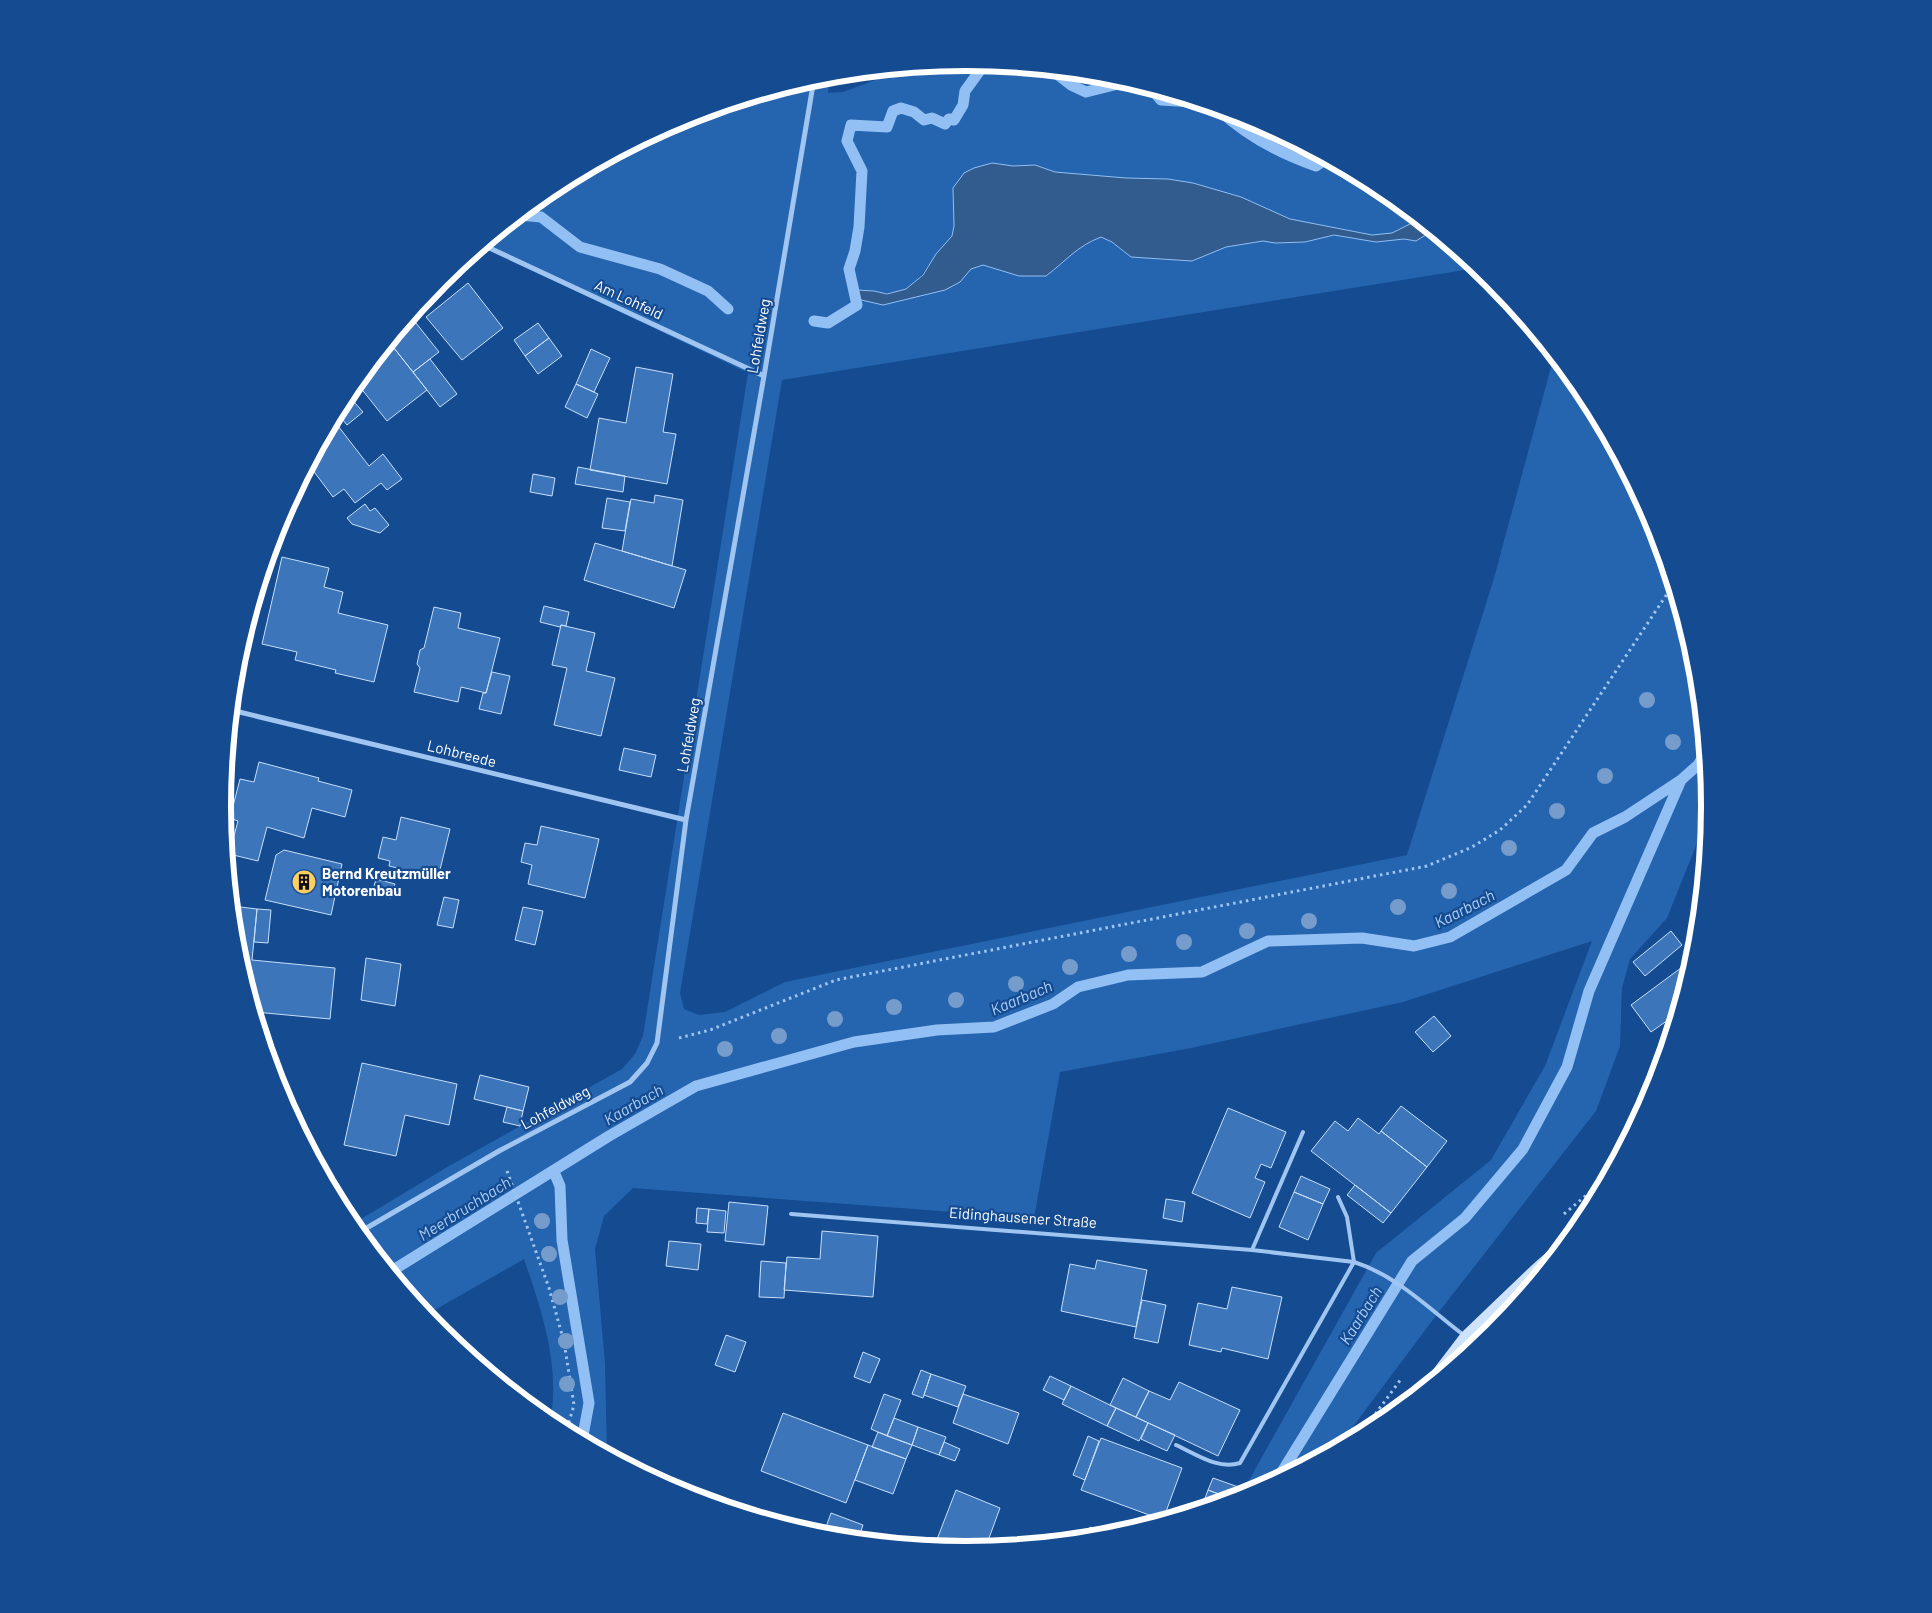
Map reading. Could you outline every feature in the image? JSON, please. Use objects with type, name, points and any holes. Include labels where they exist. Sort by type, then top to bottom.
[{"type":"main road","points":[[1441,1367],[1465,1336],[1527,1281]]},
{"type":"street","name":"Lohfeldweg","points":[[365,1229],[499,1151],[630,1082],[647,1063],[657,1043],[686,820],[813,87]]},
{"type":"street","name":"Am Lohfeld","points":[[489,248],[764,376]]},
{"type":"street","name":"Lohbreede","points":[[237,711],[686,820]]},
{"type":"lane","points":[[1252,1250],[1303,1132]]},
{"type":"lane","points":[[1176,1445],[1220,1465],[1230,1466],[1240,1463],[1354,1262],[1347,1217],[1338,1197]]},
{"type":"lane","name":"Eidinghausener Straße","points":[[791,1214],[1252,1250],[1354,1262],[1370,1267],[1410,1291],[1465,1336]]},
{"type":"path","points":[[657,1043],[710,1030],[836,980],[1427,866],[1472,847],[1500,830],[1527,805],[1669,592]]},
{"type":"path","points":[[511,1183],[549,1288],[564,1342],[574,1405],[568,1424]]},
{"type":"shaded area","points":[[966,71],[1014,73],[1109,85],[1156,96],[1202,110],[1247,127],[1291,147],[1334,170],[1414,223],[1392,233],[1372,235],[1290,219],[1241,197],[1193,183],[1168,179],[1126,178],[1055,172],[1035,165],[1013,166],[953,188],[955,218],[953,234],[917,280],[903,290],[885,293],[874,291],[858,299],[960,282],[971,269],[983,265],[1019,276],[1046,276],[1078,249],[1101,237],[1112,242],[1131,257],[1192,261],[1226,247],[1263,241],[1275,243],[1305,242],[1334,235],[1376,242],[1404,239],[1416,241],[1427,234],[1467,270],[782,380],[680,993],[684,1009],[699,1015],[725,1012],[785,982],[1407,855],[1494,578],[1552,363],[1603,439],[1625,481],[1645,525],[1662,570],[1676,616],[1687,663],[1695,711],[1700,758],[1700,834],[1667,918],[1630,959],[1622,988],[1620,1046],[1596,1111],[1438,1313],[1347,1435],[1291,1466],[1247,1486],[1376,1253],[1491,1160],[1545,1066],[1592,941],[1403,1002],[1191,1048],[1060,1072],[1034,1218],[633,1188],[604,1216],[595,1249],[605,1364],[607,1448],[551,1413],[553,1381],[548,1340],[524,1259],[432,1311],[383,1254],[359,1220],[449,1166],[622,1069],[635,1054],[643,1036],[748,373],[487,249],[518,223],[598,170],[641,147],[685,127],[730,110],[776,96],[823,85],[829,84],[828,93],[843,92],[885,76]]},
{"type":"shaded area","points":[[992,163],[1013,166],[1035,165],[1055,172],[1126,178],[1168,179],[1193,183],[1241,197],[1290,219],[1372,235],[1392,233],[1413,222],[1427,234],[1416,241],[1404,239],[1376,242],[1334,235],[1305,242],[1275,243],[1263,241],[1226,247],[1192,261],[1131,257],[1112,242],[1101,237],[1078,249],[1046,276],[1019,276],[983,265],[971,269],[960,282],[945,290],[883,305],[857,299],[856,290],[887,294],[906,289],[923,275],[936,254],[952,236],[954,226],[953,188],[964,173]]},
{"type":"building","points":[[468,283],[503,328],[462,360],[426,317]]},
{"type":"building","points":[[416,323],[439,352],[413,372],[393,347],[406,331]]},
{"type":"building","points":[[538,323],[549,338],[525,356],[514,340]]},
{"type":"building","points":[[549,338],[562,356],[538,374],[525,356]]},
{"type":"building","points":[[393,347],[427,390],[387,421],[362,389]]},
{"type":"building","points":[[591,349],[610,358],[594,392],[576,384]]},
{"type":"building","points":[[430,359],[457,394],[440,407],[413,372]]},
{"type":"building","points":[[636,367],[673,374],[663,432],[676,434],[667,484],[590,470],[599,418],[626,423]]},
{"type":"building","points":[[576,384],[598,394],[587,418],[565,407]]},
{"type":"building","points":[[353,401],[363,412],[347,425],[342,419]]},
{"type":"building","points":[[338,425],[369,466],[383,454],[402,479],[387,490],[381,483],[355,503],[344,489],[333,497],[313,470]]},
{"type":"building","points":[[578,467],[625,476],[623,492],[575,484]]},
{"type":"building","points":[[533,474],[555,478],[552,496],[530,492]]},
{"type":"building","points":[[655,495],[683,500],[672,566],[622,551],[631,499],[654,503]]},
{"type":"building","points":[[607,498],[630,502],[625,531],[602,528]]},
{"type":"building","points":[[365,504],[370,511],[375,508],[389,525],[380,533],[352,524],[347,518]]},
{"type":"building","points":[[595,543],[686,570],[674,608],[584,580]]},
{"type":"building","points":[[282,557],[329,568],[324,587],[343,592],[338,613],[388,625],[374,682],[335,673],[336,670],[295,660],[297,652],[262,644]]},
{"type":"building","points":[[544,606],[569,612],[566,626],[561,625],[560,627],[540,622]]},
{"type":"building","points":[[434,607],[461,613],[458,628],[500,638],[486,693],[461,687],[458,702],[414,692],[420,668],[417,664],[420,650],[424,648]]},
{"type":"building","points":[[561,625],[595,633],[586,671],[615,678],[601,736],[554,725],[567,668],[552,665]]},
{"type":"building","points":[[492,672],[510,676],[501,714],[479,709],[483,693],[486,693]]},
{"type":"building","points":[[624,748],[656,755],[651,777],[619,770]]},
{"type":"building","points":[[259,762],[319,778],[318,781],[352,790],[345,817],[312,808],[304,838],[267,827],[258,861],[232,855],[232,844],[238,821],[231,818],[231,814],[240,779],[254,782]]},
{"type":"building","points":[[401,817],[450,829],[438,878],[389,866],[390,861],[378,858],[383,837],[396,840]]},
{"type":"building","points":[[541,826],[599,839],[585,898],[528,884],[532,865],[521,862],[525,843],[537,845]]},
{"type":"building","name":"Bernd Kreutzmüller Motorenbau","points":[[284,850],[342,864],[331,915],[265,900],[276,855]]},
{"type":"building","points":[[376,879],[395,884],[391,898],[372,893]]},
{"type":"building","points":[[444,897],[459,900],[453,928],[437,925]]},
{"type":"building","points":[[238,907],[257,909],[252,960],[335,968],[330,1019],[261,1013],[245,950]]},
{"type":"building","points":[[523,907],[543,911],[535,945],[515,940]]},
{"type":"building","points":[[257,909],[271,910],[268,943],[254,942]]},
{"type":"building","points":[[1671,931],[1682,945],[1645,976],[1633,962]]},
{"type":"building","points":[[366,958],[401,964],[395,1006],[361,1000]]},
{"type":"building","points":[[1683,966],[1669,1021],[1651,1032],[1631,1005]]},
{"type":"building","points":[[1434,1016],[1451,1036],[1433,1052],[1415,1032]]},
{"type":"building","points":[[362,1063],[457,1084],[449,1125],[405,1115],[396,1156],[344,1145]]},
{"type":"building","points":[[480,1075],[529,1087],[523,1111],[474,1099]]},
{"type":"building","points":[[1401,1106],[1447,1141],[1427,1167],[1381,1131]]},
{"type":"building","points":[[507,1107],[523,1111],[520,1126],[503,1122]]},
{"type":"building","points":[[1228,1108],[1286,1132],[1271,1168],[1261,1164],[1255,1178],[1265,1182],[1250,1218],[1192,1193]]},
{"type":"building","points":[[1358,1118],[1379,1134],[1381,1131],[1427,1167],[1391,1213],[1311,1151],[1335,1121],[1348,1131]]},
{"type":"building","points":[[1301,1176],[1330,1189],[1323,1204],[1294,1192]]},
{"type":"building","points":[[1355,1185],[1391,1213],[1383,1223],[1347,1195]]},
{"type":"building","points":[[1294,1192],[1323,1204],[1308,1240],[1279,1227]]},
{"type":"building","points":[[1166,1199],[1185,1202],[1182,1222],[1163,1218]]},
{"type":"building","points":[[729,1202],[768,1206],[764,1245],[725,1241]]},
{"type":"building","points":[[697,1208],[709,1209],[707,1224],[696,1223]]},
{"type":"building","points":[[709,1209],[726,1211],[724,1233],[707,1232]]},
{"type":"building","points":[[822,1231],[878,1236],[873,1297],[784,1290],[787,1257],[820,1259]]},
{"type":"building","points":[[669,1241],[701,1244],[698,1270],[666,1266]]},
{"type":"building","points":[[1097,1260],[1147,1270],[1136,1327],[1061,1311],[1070,1264],[1095,1269]]},
{"type":"building","points":[[761,1261],[786,1263],[784,1298],[759,1297]]},
{"type":"building","points":[[1232,1287],[1282,1297],[1268,1359],[1222,1348],[1221,1352],[1189,1345],[1198,1303],[1227,1309]]},
{"type":"building","points":[[1142,1300],[1166,1305],[1158,1343],[1134,1338]]},
{"type":"building","points":[[726,1335],[746,1342],[735,1372],[715,1365]]},
{"type":"building","points":[[863,1352],[880,1359],[870,1383],[854,1377]]},
{"type":"building","points":[[921,1370],[931,1374],[923,1398],[912,1394]]},
{"type":"building","points":[[931,1374],[966,1386],[958,1407],[924,1395]]},
{"type":"building","points":[[1050,1376],[1071,1386],[1064,1400],[1043,1390]]},
{"type":"building","points":[[1123,1378],[1149,1391],[1136,1417],[1110,1405]]},
{"type":"building","points":[[1179,1382],[1240,1410],[1218,1456],[1136,1417],[1149,1391],[1170,1400]]},
{"type":"building","points":[[1071,1386],[1116,1408],[1107,1426],[1062,1404]]},
{"type":"building","points":[[884,1394],[901,1400],[887,1436],[871,1429]]},
{"type":"building","points":[[963,1394],[1019,1413],[1008,1444],[953,1423]]},
{"type":"building","points":[[1116,1408],[1148,1423],[1139,1441],[1107,1426]]},
{"type":"building","points":[[783,1413],[868,1445],[846,1503],[761,1471]]},
{"type":"building","points":[[894,1418],[918,1427],[912,1445],[887,1436]]},
{"type":"building","points":[[1148,1423],[1175,1435],[1167,1451],[1141,1439]]},
{"type":"building","points":[[918,1427],[946,1437],[939,1455],[912,1445]]},
{"type":"building","points":[[878,1432],[912,1445],[906,1459],[872,1447]]},
{"type":"building","points":[[1088,1436],[1099,1441],[1085,1480],[1073,1475]]},
{"type":"building","points":[[1101,1438],[1182,1468],[1165,1514],[1155,1517],[1081,1490]]},
{"type":"building","points":[[944,1442],[960,1449],[955,1461],[939,1455]]},
{"type":"building","points":[[868,1445],[906,1459],[893,1494],[855,1480]]},
{"type":"building","points":[[1213,1478],[1241,1488],[1222,1495],[1208,1490]]},
{"type":"building","points":[[956,1490],[1000,1508],[988,1541],[936,1541]]},
{"type":"building","points":[[1208,1490],[1222,1495],[1204,1502]]},
{"type":"building","points":[[831,1513],[863,1525],[860,1534],[826,1528]]},
{"type":"building","points":[[1090,1527],[1098,1530],[1089,1531]]},
{"type":"waterway","points":[[814,321],[828,323],[857,305],[849,269],[855,251],[859,227],[862,171],[847,141],[851,125],[887,127],[893,111],[901,108],[914,112],[924,120],[932,118],[945,124],[949,119],[954,120],[963,105],[965,91],[979,72]]},
{"type":"waterway","points":[[1062,78],[1071,85],[1086,92],[1112,86]]},
{"type":"waterway","points":[[1158,97],[1161,100],[1171,101]]},
{"type":"waterway","points":[[1232,121],[1252,136],[1290,156],[1316,166],[1321,163]]},
{"type":"waterway","points":[[528,216],[541,217],[580,247],[660,269],[708,291],[728,309]]},
{"type":"waterway","name":"Kaarbach","points":[[1284,1469],[1412,1261],[1465,1218],[1523,1149],[1567,1067],[1589,991],[1681,780],[1700,762]]},
{"type":"waterway","name":"Kaarbach","points":[[395,1269],[609,1136],[696,1086],[854,1042],[937,1030],[994,1027],[1053,1004],[1078,987],[1128,975],[1202,972],[1268,941],[1362,938],[1414,946],[1450,937],[1566,870],[1593,833],[1625,817],[1681,780]]},
{"type":"waterway","name":"Kaarbach","points":[[554,1172],[560,1186],[562,1240],[589,1403],[583,1434]]},
{"type":"place","name":"Bernd Kreutzmüller Motorenbau","points":[[304,882]]},
{"type":"water label","name":"Meerbruchbach","points":[[464,1208]]}]
